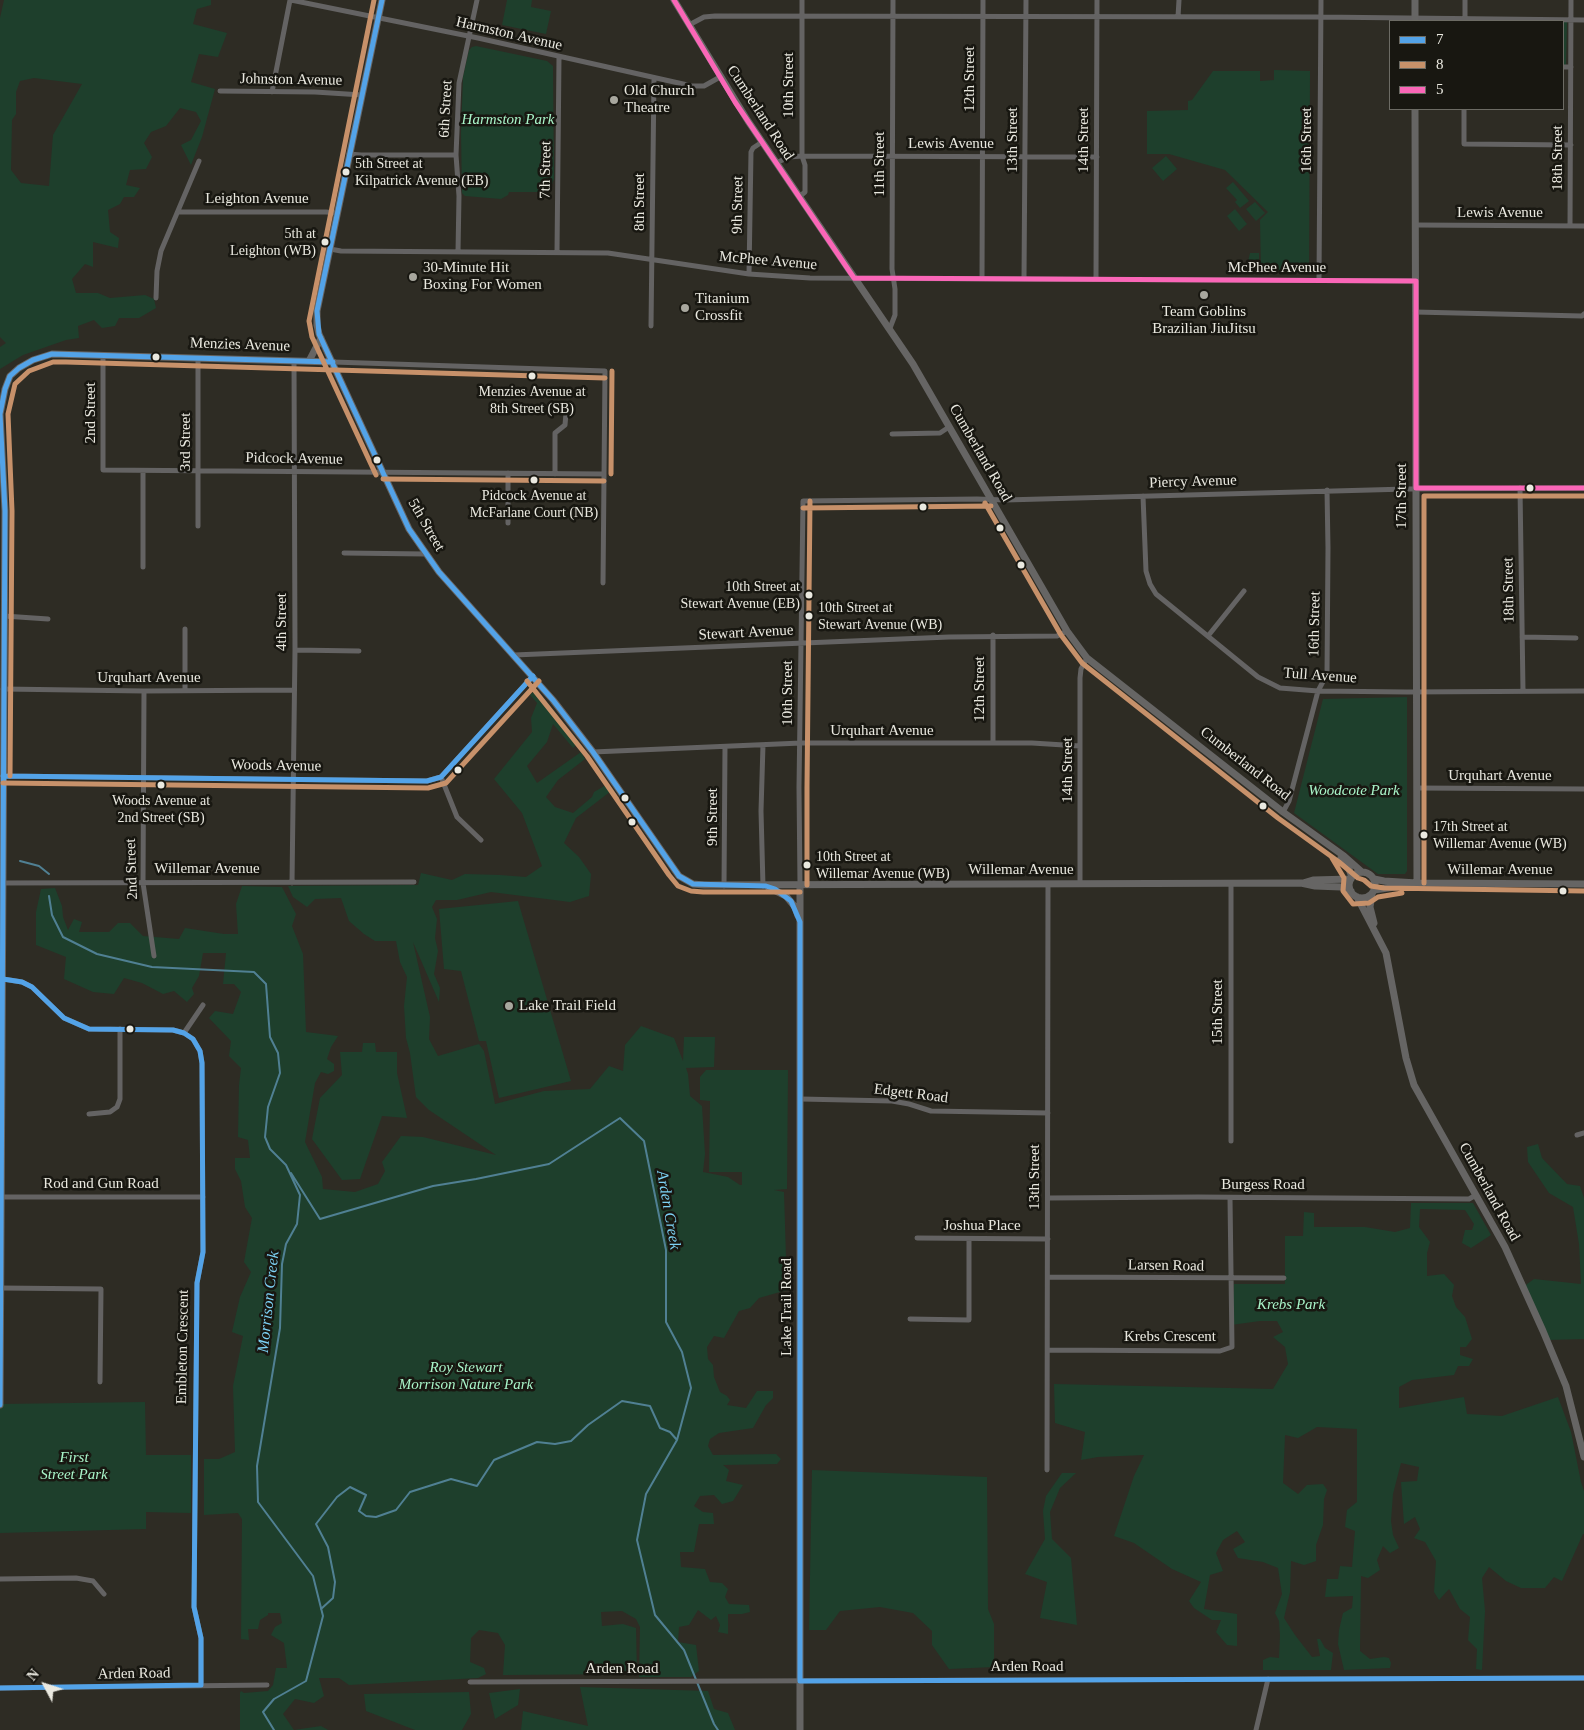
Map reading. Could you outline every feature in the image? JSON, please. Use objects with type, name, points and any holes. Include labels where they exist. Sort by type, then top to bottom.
[{"type":"street","name":"Harmston Avenue","points":[[291,0],[469,36],[559,58],[697,86],[704,86],[720,77]]},
{"type":"street","points":[[272,92],[291,0]]},
{"type":"street","name":"5th Street","points":[[382,0],[316,312],[321,338],[409,529],[439,572],[533,676],[593,752],[683,880]]},
{"type":"street","name":"6th Street","points":[[458,252],[459,196],[456,155],[459,83],[477,0]]},
{"type":"street","name":"Cumberland Road","points":[[674,0],[762,142],[913,364],[1067,631],[1088,658],[1362,872]]},
{"type":"street","name":"10th Street","points":[[799,197],[806,192],[805,165],[802,156],[802,0]]},
{"type":"street","name":"11th Street","points":[[890,328],[895,315],[892,269],[893,0]]},
{"type":"street","name":"12th Street","points":[[982,279],[983,0]]},
{"type":"street","name":"13th Street","points":[[1024,279],[1026,0]]},
{"type":"street","name":"14th Street","points":[[1096,280],[1097,0]]},
{"type":"street","points":[[1178,17],[1179,0]]},
{"type":"street","name":"16th Street","points":[[1319,280],[1320,0]]},
{"type":"street","points":[[1415,0],[1415,20]]},
{"type":"street","points":[[1465,0],[1465,20]]},
{"type":"street","name":"18th Street","points":[[1570,226],[1571,0]]},
{"type":"street","points":[[689,26],[701,18],[710,16],[1584,20]]},
{"type":"street","name":"7th Street","points":[[557,252],[559,58]]},
{"type":"street","points":[[1564,68],[1571,67]]},
{"type":"street","name":"8th Street","points":[[651,326],[654,78]]},
{"type":"street","name":"Johnston Avenue","points":[[220,91],[315,92],[362,95]]},
{"type":"street","name":"17th Street","points":[[1415,110],[1417,883]]},
{"type":"street","points":[[1464,110],[1464,144],[1571,145]]},
{"type":"street","name":"9th Street","points":[[749,274],[751,152],[753,148],[762,142]]},
{"type":"street","points":[[349,154],[456,155]]},
{"type":"street","name":"Lewis Avenue","points":[[776,163],[789,157],[802,156],[1097,157]]},
{"type":"street","points":[[156,298],[157,270],[161,252],[199,161]]},
{"type":"street","name":"Leighton Avenue","points":[[178,212],[336,213]]},
{"type":"street","name":"Lewis Avenue","points":[[1416,225],[1584,226]]},
{"type":"street","name":"McPhee Avenue","points":[[330,249],[341,251],[608,253],[749,274],[810,278],[1416,281]]},
{"type":"street","points":[[1416,312],[1582,316],[1584,314]]},
{"type":"street","points":[[309,361],[321,338]]},
{"type":"street","name":"Menzies Avenue","points":[[4,616],[4,482],[0,414],[3,397],[8,380],[14,372],[25,364],[52,354],[605,371],[604,474]]},
{"type":"street","name":"2nd Street","points":[[103,355],[103,470]]},
{"type":"street","name":"3rd Street","points":[[198,358],[198,526]]},
{"type":"street","name":"4th Street","points":[[292,883],[295,650],[294,361]]},
{"type":"street","points":[[555,474],[556,433],[565,425],[566,413],[563,407]]},
{"type":"street","points":[[892,434],[940,433],[949,428]]},
{"type":"street","name":"Pidcock Avenue","points":[[103,470],[604,474]]},
{"type":"street","points":[[143,471],[143,567]]},
{"type":"street","points":[[508,473],[508,523]]},
{"type":"street","points":[[603,583],[604,474]]},
{"type":"street","name":"Piercy Avenue","points":[[803,501],[1005,500],[1416,488],[1584,488]]},
{"type":"street","name":"18th Street","points":[[1520,488],[1523,691]]},
{"type":"street","name":"16th Street","points":[[1284,812],[1289,801],[1318,691],[1327,674],[1327,490]]},
{"type":"street","name":"Tull Avenue","points":[[1143,496],[1146,571],[1150,584],[1156,594],[1258,677],[1280,688],[1318,691],[1416,692],[1584,691]]},
{"type":"street","name":"10th Street","points":[[800,885],[803,501]]},
{"type":"street","points":[[344,553],[426,554]]},
{"type":"street","points":[[1208,636],[1244,591]]},
{"type":"street","points":[[0,1405],[3,979],[1,883],[4,616],[48,619]]},
{"type":"street","points":[[184,690],[185,629]]},
{"type":"street","name":"Stewart Avenue","points":[[514,655],[993,635],[1057,636],[1067,631]]},
{"type":"street","name":"12th Street","points":[[993,635],[993,743]]},
{"type":"street","points":[[1522,637],[1576,638]]},
{"type":"street","points":[[295,650],[359,651]]},
{"type":"street","name":"14th Street","points":[[1080,884],[1080,678],[1081,669],[1088,658]]},
{"type":"street","points":[[481,840],[457,817],[441,777],[533,676]]},
{"type":"street","name":"Urquhart Avenue","points":[[3,689],[144,691],[294,690]]},
{"type":"street","name":"2nd Street","points":[[144,691],[143,883],[154,956]]},
{"type":"street","name":"Urquhart Avenue","points":[[593,752],[725,748],[801,743],[993,743],[1080,746]]},
{"type":"street","points":[[764,745],[761,812],[764,886],[781,892],[791,901],[800,922]]},
{"type":"street","name":"9th Street","points":[[724,886],[725,748]]},
{"type":"street","name":"Woods Avenue","points":[[2,776],[144,776],[355,781],[427,781],[441,777]]},
{"type":"street","name":"Urquhart Avenue","points":[[1416,788],[1584,789]]},
{"type":"street","name":"Cumberland Road","points":[[1337,852],[1349,869],[1351,878]]},
{"type":"street","points":[[1362,872],[1371,875],[1375,886],[1373,892],[1365,898],[1357,897],[1351,891],[1349,885],[1354,874],[1362,872]]},
{"type":"street","name":"Willemar Avenue","points":[[1300,883],[1313,880],[1337,881],[1351,878]]},
{"type":"street","name":"Willemar Avenue","points":[[1374,879],[1417,883],[1584,884]]},
{"type":"street","name":"Willemar Avenue","points":[[683,880],[693,884],[724,886],[1300,883],[1315,886],[1341,887],[1351,891]]},
{"type":"street","name":"Willemar Avenue","points":[[1,883],[414,882]]},
{"type":"street","name":"Willemar Avenue","points":[[1373,892],[1417,883]]},
{"type":"street","name":"13th Street","points":[[1047,1470],[1048,884]]},
{"type":"street","name":"15th Street","points":[[1231,884],[1231,1141]]},
{"type":"street","name":"Lake Trail Road","points":[[800,885],[800,1730]]},
{"type":"street","name":"Cumberland Road","points":[[1373,892],[1370,907],[1388,961],[1406,1058],[1414,1085],[1504,1247],[1547,1340],[1566,1386],[1584,1457]]},
{"type":"street","name":"Cumberland Road","points":[[1357,897],[1380,940]]},
{"type":"street","points":[[3,979],[22,982],[31,986],[64,1018],[89,1029],[173,1030],[184,1033],[203,1005]]},
{"type":"street","points":[[89,1114],[110,1112],[117,1107],[120,1098],[120,1029]]},
{"type":"street","name":"Embleton Crescent","points":[[184,1033],[193,1039],[200,1051],[202,1063],[203,1252],[197,1292],[194,1597],[194,1607],[201,1638],[201,1685]]},
{"type":"street","name":"Edgett Road","points":[[801,1099],[892,1101],[931,1111],[1048,1114]]},
{"type":"street","points":[[1577,1135],[1584,1133]]},
{"type":"street","name":"Burgess Road","points":[[1048,1198],[1469,1199],[1476,1195]]},
{"type":"street","name":"Rod and Gun Road","points":[[1,1196],[203,1197]]},
{"type":"street","name":"Krebs Crescent","points":[[1048,1350],[1220,1351],[1232,1347],[1230,1198]]},
{"type":"street","name":"Joshua Place","points":[[917,1238],[1048,1239]]},
{"type":"street","points":[[910,1319],[969,1320],[969,1239]]},
{"type":"street","name":"Larsen Road","points":[[1048,1277],[1284,1278]]},
{"type":"street","points":[[1,1291],[101,1289],[100,1382]]},
{"type":"street","points":[[0,1578],[76,1578],[93,1581],[104,1594]]},
{"type":"street","name":"Arden Road","points":[[470,1682],[1584,1678]]},
{"type":"street","points":[[1256,1730],[1268,1679]]},
{"type":"street","name":"Arden Road","points":[[0,1688],[268,1685]]},
{"type":"green space","points":[[4,0],[211,0],[211,5],[197,9],[193,24],[227,33],[218,57],[199,54],[191,82],[215,89],[202,137],[191,165],[181,145],[191,140],[201,121],[196,112],[180,108],[166,126],[151,132],[144,143],[152,157],[146,169],[130,170],[126,185],[140,188],[134,197],[124,197],[120,204],[108,210],[110,232],[119,238],[118,248],[93,242],[93,267],[85,264],[72,279],[76,293],[98,293],[110,298],[145,295],[154,299],[156,308],[139,318],[119,318],[115,326],[102,328],[94,320],[78,326],[79,338],[66,340],[23,355],[0,369],[0,347],[6,343],[0,337],[0,18]],"holes":[[[34,78],[82,84],[53,135],[49,186],[21,183],[11,170],[12,120],[16,114],[16,92],[20,81]]]},
{"type":"green space","points":[[507,0],[532,0],[531,7],[551,11],[546,34],[502,25]]},
{"type":"green space","points":[[1564,22],[1567,22],[1566,66],[1564,66]]},
{"type":"green space","name":"Harmston Park","points":[[476,46],[547,61],[553,66],[554,179],[549,192],[509,192],[508,195],[501,199],[465,196],[462,193],[461,133],[463,77],[469,50]]},
{"type":"green space","points":[[1274,70],[1310,71],[1309,271],[1261,271],[1260,220],[1268,212],[1225,170],[1169,154],[1147,154],[1147,111],[1188,110],[1188,101],[1192,100],[1213,71],[1260,71],[1260,81],[1274,80]]},
{"type":"green space","points":[[1166,156],[1177,169],[1163,181],[1152,168]]},
{"type":"green space","points":[[1233,182],[1249,201],[1240,208],[1235,202],[1237,200],[1226,188]]},
{"type":"green space","points":[[1255,202],[1265,213],[1256,221],[1246,209]]},
{"type":"green space","points":[[1235,209],[1247,224],[1239,231],[1227,216]]},
{"type":"green space","points":[[1250,253],[1259,253],[1259,271],[1246,270]]},
{"type":"green space","name":"Roy Stewart Morrison Nature Park","points":[[535,690],[579,742],[573,748],[553,724],[547,742],[527,766],[537,783],[581,752],[585,759],[558,780],[546,797],[555,807],[573,813],[592,797],[594,792],[606,785],[611,791],[576,818],[564,843],[579,857],[591,874],[589,896],[570,902],[491,892],[457,900],[436,900],[432,907],[437,919],[435,938],[438,951],[434,974],[440,988],[439,1002],[413,942],[430,1017],[429,1039],[438,1056],[479,1044],[484,1051],[495,1104],[544,1091],[590,1089],[609,1066],[623,1071],[625,1045],[641,1026],[674,1038],[683,1061],[684,1037],[715,1037],[714,1067],[686,1068],[690,1096],[702,1106],[705,1154],[703,1172],[728,1177],[740,1185],[742,1185],[742,1172],[709,1172],[710,1101],[700,1100],[700,1077],[706,1070],[788,1070],[787,1189],[774,1190],[784,1192],[787,1290],[759,1298],[750,1308],[739,1311],[724,1338],[714,1336],[707,1347],[708,1359],[713,1365],[714,1377],[720,1392],[730,1400],[727,1405],[746,1408],[757,1391],[773,1391],[773,1398],[766,1405],[753,1428],[719,1433],[710,1439],[708,1446],[713,1455],[776,1454],[781,1459],[777,1464],[723,1465],[729,1470],[726,1481],[743,1485],[733,1501],[722,1504],[714,1495],[700,1496],[694,1506],[703,1512],[713,1513],[714,1524],[699,1524],[694,1552],[680,1552],[681,1567],[705,1569],[710,1582],[722,1583],[728,1589],[725,1597],[729,1604],[749,1605],[750,1612],[728,1614],[728,1634],[718,1632],[720,1625],[716,1616],[711,1620],[698,1610],[689,1625],[679,1627],[678,1642],[696,1645],[699,1671],[691,1677],[639,1677],[640,1627],[636,1619],[622,1611],[601,1612],[602,1626],[623,1624],[636,1628],[637,1674],[503,1675],[505,1645],[498,1633],[479,1630],[471,1638],[470,1662],[484,1668],[486,1674],[478,1678],[349,1685],[339,1678],[319,1678],[324,1696],[314,1703],[295,1699],[283,1714],[294,1730],[240,1730],[241,1691],[244,1693],[268,1691],[273,1685],[276,1668],[287,1668],[284,1643],[271,1635],[275,1627],[282,1623],[280,1613],[268,1613],[268,1615],[260,1620],[258,1629],[248,1629],[249,1640],[241,1639],[242,1519],[238,1513],[204,1515],[204,1459],[219,1459],[235,1452],[233,1386],[243,1336],[232,1332],[240,1297],[251,1272],[244,1262],[252,1218],[245,1207],[241,1181],[235,1169],[235,1158],[250,1158],[248,1140],[238,1137],[241,1068],[229,1056],[231,1041],[209,1018],[215,1011],[233,1014],[241,992],[234,984],[223,984],[226,953],[203,953],[199,976],[192,988],[194,994],[187,1002],[174,991],[163,994],[142,983],[124,978],[114,994],[93,992],[64,979],[66,957],[36,945],[36,912],[41,889],[55,888],[68,930],[74,919],[82,922],[79,932],[109,932],[118,923],[130,923],[143,936],[179,939],[185,928],[224,934],[238,934],[236,904],[242,886],[282,887],[296,914],[292,926],[303,954],[306,1032],[338,1036],[331,1047],[327,1059],[334,1064],[334,1071],[328,1074],[321,1072],[315,1083],[305,1142],[322,1177],[323,1189],[355,1192],[378,1184],[385,1171],[382,1162],[401,1136],[423,1137],[496,1155],[429,1110],[416,1097],[406,1038],[404,1006],[407,977],[400,962],[396,941],[375,941],[364,934],[349,921],[341,898],[315,899],[307,907],[293,897],[288,886],[418,885],[421,873],[452,880],[465,874],[526,877],[542,866],[522,813],[494,779],[532,732],[531,718],[537,703],[530,695]]},
{"type":"green space","name":"Woodcote Park","points":[[1407,697],[1407,871],[1405,874],[1378,874],[1294,813],[1323,699]]},
{"type":"green space","name":"Lake Trail Field","points":[[518,901],[571,1081],[499,1098],[486,1041],[479,1041],[461,971],[444,969],[439,909]]},
{"type":"green space","points":[[363,1043],[375,1043],[376,1052],[397,1052],[397,1073],[407,1118],[382,1116],[360,1179],[342,1180],[312,1139],[320,1098],[342,1075],[340,1052],[362,1052]]},
{"type":"green space","points":[[1538,1144],[1542,1158],[1567,1184],[1580,1186],[1584,1198],[1584,1339],[1547,1340],[1523,1287],[1534,1279],[1581,1284],[1579,1244],[1573,1207],[1549,1193],[1528,1162],[1527,1147]]},
{"type":"green space","name":"Krebs Park","points":[[1411,1203],[1473,1203],[1491,1235],[1471,1248],[1462,1243],[1465,1230],[1472,1230],[1474,1224],[1465,1210],[1420,1209],[1419,1227],[1430,1242],[1427,1253],[1427,1276],[1444,1274],[1454,1285],[1452,1296],[1456,1307],[1465,1317],[1472,1339],[1466,1347],[1460,1347],[1460,1355],[1473,1359],[1469,1366],[1458,1366],[1454,1375],[1412,1380],[1399,1387],[1399,1408],[1464,1397],[1467,1414],[1502,1416],[1558,1397],[1571,1432],[1584,1491],[1584,1534],[1562,1581],[1554,1577],[1545,1588],[1521,1588],[1506,1581],[1489,1567],[1482,1578],[1485,1611],[1482,1670],[1476,1669],[1477,1649],[1468,1640],[1470,1617],[1460,1609],[1449,1589],[1439,1600],[1434,1592],[1436,1561],[1425,1542],[1414,1538],[1420,1529],[1415,1517],[1404,1524],[1401,1482],[1417,1481],[1419,1467],[1401,1463],[1393,1494],[1391,1521],[1393,1535],[1399,1548],[1390,1553],[1383,1546],[1377,1560],[1380,1570],[1368,1578],[1361,1576],[1360,1651],[1370,1659],[1389,1658],[1390,1668],[1344,1670],[1338,1644],[1339,1630],[1343,1613],[1352,1608],[1353,1596],[1325,1597],[1327,1579],[1338,1579],[1340,1566],[1352,1567],[1355,1531],[1345,1527],[1347,1510],[1357,1502],[1357,1429],[1317,1427],[1298,1438],[1285,1435],[1283,1483],[1298,1494],[1307,1485],[1323,1484],[1327,1490],[1324,1499],[1323,1525],[1316,1545],[1316,1561],[1304,1565],[1291,1561],[1290,1592],[1284,1618],[1312,1657],[1320,1656],[1317,1639],[1320,1639],[1325,1648],[1333,1653],[1331,1670],[1263,1670],[1263,1660],[1270,1657],[1279,1658],[1279,1621],[1275,1613],[1282,1594],[1278,1568],[1263,1562],[1238,1558],[1233,1549],[1245,1542],[1237,1531],[1223,1540],[1216,1553],[1223,1571],[1210,1575],[1204,1609],[1237,1614],[1237,1646],[1227,1645],[1216,1632],[1221,1620],[1212,1620],[1194,1608],[1189,1601],[1201,1582],[1172,1569],[1134,1543],[1114,1536],[1134,1476],[1144,1455],[1098,1457],[1081,1460],[1085,1432],[1055,1423],[1054,1384],[1273,1389],[1288,1364],[1285,1347],[1273,1337],[1283,1332],[1277,1321],[1231,1325],[1234,1284],[1285,1284],[1285,1236],[1303,1236],[1304,1212],[1314,1213],[1314,1227],[1365,1227],[1395,1232],[1410,1228]]},
{"type":"green space","name":"First Street Park","points":[[145,1402],[146,1455],[191,1455],[191,1513],[146,1512],[146,1529],[0,1533],[0,1404]]},
{"type":"green space","points":[[812,1470],[987,1477],[988,1609],[994,1624],[994,1667],[949,1669],[932,1645],[932,1631],[913,1613],[880,1607],[840,1611],[826,1630],[809,1630]]},
{"type":"green space","points":[[1062,1473],[1076,1473],[1060,1488],[1050,1512],[1052,1539],[1071,1558],[1077,1625],[1040,1618],[1047,1582],[1025,1574],[1045,1539],[1043,1511],[1046,1496]]},
{"type":"green space","points":[[580,1687],[708,1691],[714,1709],[728,1713],[735,1730],[521,1730],[523,1711],[588,1726]]},
{"type":"green space","points":[[520,1689],[518,1705],[495,1719],[489,1693]]},
{"type":"green space","points":[[469,1692],[471,1714],[462,1730],[415,1730],[366,1711],[364,1694]]},
{"type":"green space","points":[[321,1726],[328,1730],[294,1730]]},
{"type":"waterway","name":"Morrison Creek","points":[[20,861],[39,866],[49,874]]},
{"type":"waterway","name":"Morrison Creek","points":[[49,896],[52,915],[63,937],[97,954],[152,967],[254,972],[266,984],[270,1037],[278,1053],[280,1073],[268,1107],[265,1137],[270,1149],[286,1165],[300,1195],[297,1224],[286,1244],[282,1264],[280,1328],[257,1466],[258,1502],[313,1576],[323,1616],[306,1681],[274,1699],[263,1712],[274,1730]]},
{"type":"waterway","name":"Arden Creek","points":[[291,1173],[320,1219],[433,1186],[549,1164],[620,1118],[644,1141],[666,1250],[666,1322],[682,1352],[691,1388],[677,1440],[646,1494],[637,1540],[655,1615],[684,1650],[718,1730]]},
{"type":"waterway","points":[[321,1609],[333,1598],[335,1582],[328,1547],[316,1524],[337,1497],[350,1487],[366,1495],[359,1511],[366,1516],[376,1517],[396,1510],[410,1492],[451,1479],[477,1486],[494,1460],[537,1442],[555,1444],[571,1441],[588,1425],[622,1401],[650,1406],[660,1428],[670,1432],[677,1440]]},
{"type":"transit line","name":"8","points":[[374,0],[309,321],[312,337],[376,475]]},
{"type":"transit line","name":"7","points":[[382,0],[317,311],[319,334],[409,529],[439,572],[553,700],[593,752],[679,876],[693,884],[766,886],[775,889],[791,901],[800,922],[800,1681],[1584,1678]]},
{"type":"transit line","name":"5","points":[[674,0],[735,102],[854,278]]},
{"type":"transit line","name":"5","points":[[854,278],[1416,281]]},
{"type":"transit line","name":"5","points":[[1416,281],[1416,488]]},
{"type":"transit line","name":"7","points":[[0,1405],[5,511],[0,414],[5,389],[10,376],[19,368],[33,360],[52,354],[333,362]]},
{"type":"transit line","name":"8","points":[[10,776],[12,511],[8,414],[15,384],[29,371],[53,362],[66,362],[605,378]]},
{"type":"transit line","name":"8","points":[[611,474],[612,371]]},
{"type":"transit line","name":"8","points":[[383,479],[604,481]]},
{"type":"transit line","name":"5","points":[[1416,488],[1584,488]]},
{"type":"transit line","name":"8","points":[[1424,883],[1424,496],[1584,496]]},
{"type":"transit line","name":"8","points":[[807,885],[810,501]]},
{"type":"transit line","name":"8","points":[[985,503],[1061,635],[1082,663],[1278,818],[1358,878],[1371,886],[1384,888],[1584,891]]},
{"type":"transit line","name":"8","points":[[803,508],[991,506]]},
{"type":"transit line","name":"7","points":[[3,776],[427,781],[441,777],[533,676]]},
{"type":"transit line","name":"8","points":[[527,681],[587,756],[678,886],[691,891],[703,892],[800,892]]},
{"type":"transit line","name":"8","points":[[3,783],[428,788],[446,783],[539,681]]},
{"type":"transit line","name":"8","points":[[1332,858],[1344,878],[1343,891],[1353,904],[1369,903],[1378,897],[1402,893]]},
{"type":"transit line","name":"7","points":[[3,979],[22,982],[32,987],[64,1018],[89,1029],[173,1030],[184,1033],[193,1039],[200,1051],[202,1063],[203,1252],[197,1283],[194,1607],[201,1638],[201,1685]]},
{"type":"transit line","name":"7","points":[[0,1688],[201,1685]]},
{"type":"place","name":"Old Church Theatre","points":[[614,100]]},
{"type":"place","name":"5th Street at Kilpatrick Avenue (EB)","points":[[346,172]]},
{"type":"place","name":"5th at Leighton (WB)","points":[[325,242]]},
{"type":"place","name":"30-Minute Hit Boxing For Women","points":[[413,277]]},
{"type":"place","name":"Team Goblins Brazilian JiuJitsu","points":[[1204,295]]},
{"type":"place","name":"Titanium Crossfit","points":[[685,308]]},
{"type":"place","name":"Menzies Avenue at 8th Street (SB)","points":[[532,376]]},
{"type":"place","name":"Pidcock Avenue at McFarlane Court (NB)","points":[[534,480]]},
{"type":"place","name":"10th Street at Stewart Avenue (EB)","points":[[809,595]]},
{"type":"place","name":"10th Street at Stewart Avenue (WB)","points":[[809,616]]},
{"type":"place","name":"Woods Avenue at 2nd Street (SB)","points":[[161,785]]},
{"type":"place","name":"17th Street at Willemar Avenue (WB)","points":[[1424,835]]},
{"type":"place","name":"10th Street at Willemar Avenue (WB)","points":[[807,865]]},
{"type":"place","name":"Lake Trail Field","points":[[509,1006]]}]
